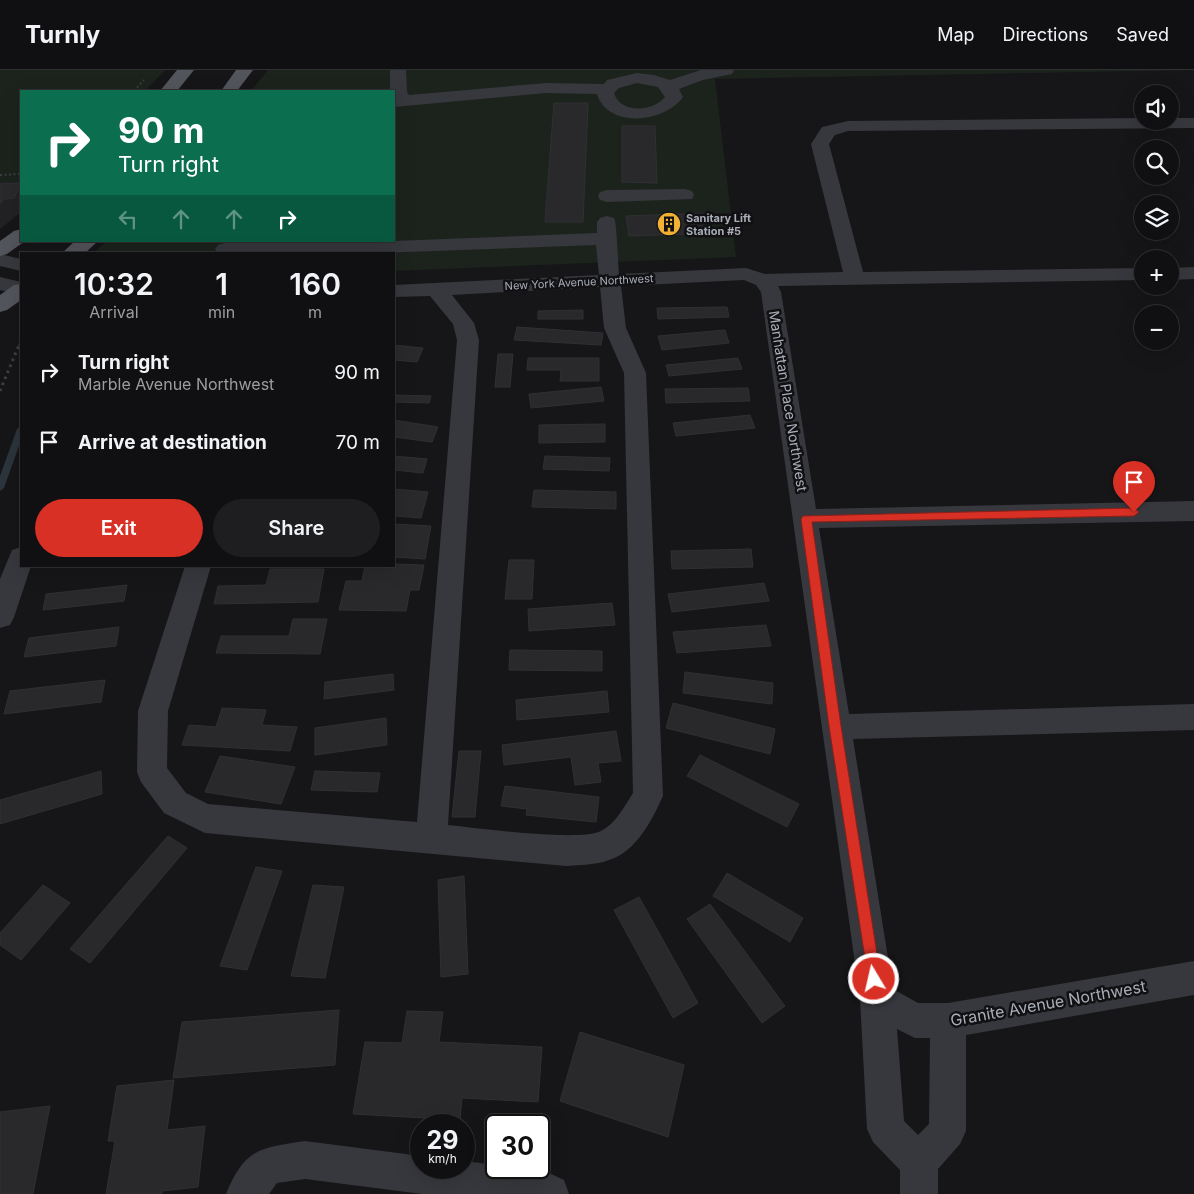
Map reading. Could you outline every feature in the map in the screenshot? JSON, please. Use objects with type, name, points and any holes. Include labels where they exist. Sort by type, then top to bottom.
[{"type":"main road","points":[[169,90],[186,70]]},
{"type":"main road","points":[[230,90],[245,70]]},
{"type":"main road","points":[[0,250],[20,236]]},
{"type":"main road","points":[[74,252],[87,242]]},
{"type":"main road","points":[[0,305],[20,291]]},
{"type":"street","points":[[398,70],[399,102],[537,88],[607,89],[625,79],[637,78],[656,80],[669,87],[674,97],[671,103],[664,108],[643,113],[631,113],[611,106],[605,98],[607,89]]},
{"type":"street","points":[[669,87],[679,82],[726,70]]},
{"type":"street","points":[[855,279],[820,144],[828,131],[848,126],[1194,122]]},
{"type":"street","points":[[607,196],[685,195]]},
{"type":"street","points":[[198,567],[153,711],[152,772],[175,803],[205,818],[566,851],[607,846],[629,827],[648,796],[635,373],[615,328],[606,230],[378,247],[225,249]]},
{"type":"street","points":[[0,260],[20,266]]},
{"type":"street","points":[[1179,274],[1194,273]]},
{"type":"street","name":"New York Avenue Northwest","points":[[395,291],[746,274],[763,280],[1134,274]]},
{"type":"street","name":"Manhattan Place Northwest","points":[[763,280],[771,292],[807,519],[835,726],[877,998],[886,1129],[919,1178]]},
{"type":"street","points":[[0,283],[20,290]]},
{"type":"street","points":[[431,838],[468,340],[463,323],[436,289]]},
{"type":"street","points":[[807,519],[1194,510]]},
{"type":"street","points":[[0,617],[20,560]]},
{"type":"street","points":[[835,726],[1194,717]]},
{"type":"street","name":"Granite Avenue Northwest","points":[[877,998],[915,1020],[948,1021],[1194,978]]},
{"type":"street","points":[[919,1178],[947,1131],[948,1021]]},
{"type":"street","points":[[245,1194],[266,1166],[305,1160],[546,1191],[550,1194]]},
{"type":"path","points":[[0,175],[20,174]]},
{"type":"path","points":[[0,391],[20,342]]},
{"type":"shaded area","points":[[0,70],[165,70],[146,90],[20,90],[20,182],[0,182]]},
{"type":"shaded area","points":[[268,70],[1194,70],[715,79],[736,257],[395,271],[395,252],[94,252],[106,242],[395,242],[395,90],[252,90]]},
{"type":"shaded area","points":[[0,182],[20,182],[20,213],[0,229]]},
{"type":"building","points":[[554,103],[588,103],[583,222],[545,222]]},
{"type":"building","points":[[622,126],[655,126],[657,183],[622,182]]},
{"type":"building","points":[[20,183],[20,185],[14,198],[4,199],[0,204],[0,184]]},
{"type":"building","name":"Sanitary Lift Station #5","points":[[709,213],[713,233],[629,236],[626,216]]},
{"type":"building","points":[[727,307],[729,317],[658,319],[657,308]]},
{"type":"building","points":[[583,310],[583,319],[538,319],[538,311]]},
{"type":"building","points":[[517,327],[603,333],[601,345],[514,340]]},
{"type":"building","points":[[725,330],[729,343],[662,350],[658,336]]},
{"type":"building","points":[[395,345],[423,348],[417,362],[395,360]]},
{"type":"building","points":[[498,354],[513,354],[510,387],[495,387]]},
{"type":"building","points":[[528,358],[599,358],[599,381],[560,381],[561,370],[527,370]]},
{"type":"building","points":[[738,358],[742,369],[669,376],[666,365]]},
{"type":"building","points":[[601,387],[604,401],[531,408],[529,394]]},
{"type":"building","points":[[748,388],[750,401],[666,403],[665,389]]},
{"type":"building","points":[[395,395],[431,396],[429,403],[395,402]]},
{"type":"building","points":[[750,415],[755,428],[676,436],[673,423]]},
{"type":"building","points":[[395,420],[438,427],[432,442],[395,437]]},
{"type":"building","points":[[605,424],[605,442],[539,443],[539,425]]},
{"type":"building","points":[[395,456],[427,459],[423,473],[395,470]]},
{"type":"building","points":[[545,456],[610,458],[609,471],[543,469]]},
{"type":"building","points":[[395,489],[428,492],[421,518],[395,516]]},
{"type":"building","points":[[534,490],[616,492],[616,509],[532,507]]},
{"type":"building","points":[[395,524],[431,526],[425,559],[395,557]]},
{"type":"building","points":[[751,549],[753,567],[672,569],[671,551]]},
{"type":"building","points":[[509,560],[534,560],[532,599],[505,599]]},
{"type":"building","points":[[395,564],[424,565],[419,590],[410,590],[406,611],[339,610],[346,581],[362,581],[365,567],[395,567]]},
{"type":"building","points":[[270,569],[324,569],[318,602],[214,604],[218,586],[266,585]]},
{"type":"building","points":[[764,583],[769,601],[672,612],[668,594]]},
{"type":"building","points":[[127,585],[124,601],[43,610],[46,594]]},
{"type":"building","points":[[612,603],[615,625],[529,631],[528,609]]},
{"type":"building","points":[[293,619],[327,619],[320,654],[216,653],[221,636],[289,636]]},
{"type":"building","points":[[766,625],[771,646],[677,653],[673,632]]},
{"type":"building","points":[[119,627],[116,646],[24,657],[29,638]]},
{"type":"building","points":[[510,650],[602,651],[602,671],[509,670]]},
{"type":"building","points":[[685,672],[773,683],[772,704],[683,693]]},
{"type":"building","points":[[393,674],[394,690],[324,699],[325,682]]},
{"type":"building","points":[[105,680],[101,702],[4,714],[10,691]]},
{"type":"building","points":[[607,691],[609,712],[517,720],[516,700]]},
{"type":"building","points":[[673,703],[775,729],[770,754],[666,728]]},
{"type":"building","points":[[222,708],[266,710],[262,725],[297,727],[290,751],[182,745],[189,725],[216,727]]},
{"type":"building","points":[[386,718],[387,745],[315,755],[315,728]]},
{"type":"building","points":[[616,731],[621,761],[598,763],[601,782],[575,785],[571,757],[504,765],[502,745]]},
{"type":"building","points":[[459,751],[481,751],[475,817],[452,817]]},
{"type":"building","points":[[700,755],[799,804],[787,827],[687,776]]},
{"type":"building","points":[[220,756],[295,767],[281,804],[205,792]]},
{"type":"building","points":[[101,771],[102,794],[0,824],[0,800]]},
{"type":"building","points":[[315,771],[380,773],[377,792],[311,790]]},
{"type":"building","points":[[505,786],[599,797],[596,822],[526,815],[527,809],[501,806]]},
{"type":"building","points":[[168,836],[187,848],[90,963],[70,949]]},
{"type":"building","points":[[256,867],[282,871],[247,970],[220,966]]},
{"type":"building","points":[[727,873],[803,918],[790,942],[713,896]]},
{"type":"building","points":[[464,876],[468,974],[441,977],[438,880]]},
{"type":"building","points":[[43,885],[70,903],[21,960],[0,945],[0,933]]},
{"type":"building","points":[[313,885],[344,887],[325,978],[291,976]]},
{"type":"building","points":[[639,897],[698,1003],[673,1018],[614,910]]},
{"type":"building","points":[[710,904],[785,1006],[762,1023],[687,919]]},
{"type":"building","points":[[339,1010],[335,1065],[173,1078],[182,1022]]},
{"type":"building","points":[[407,1011],[443,1012],[439,1042],[542,1047],[538,1102],[462,1098],[461,1114],[410,1114],[410,1117],[353,1114],[365,1042],[402,1043]]},
{"type":"building","points":[[580,1032],[684,1065],[668,1137],[560,1101]]},
{"type":"building","points":[[174,1080],[167,1130],[205,1126],[198,1187],[162,1191],[162,1194],[106,1194],[115,1141],[108,1141],[117,1086]]},
{"type":"building","points":[[50,1106],[33,1194],[0,1194],[0,1112]]},
{"type":"waterway","points":[[0,488],[20,432]]},
{"type":"place","name":"Sanitary Lift Station #5","points":[[669,224]]},
{"type":"route","points":[[874,979],[835,726],[807,519],[1134,512]]}]
